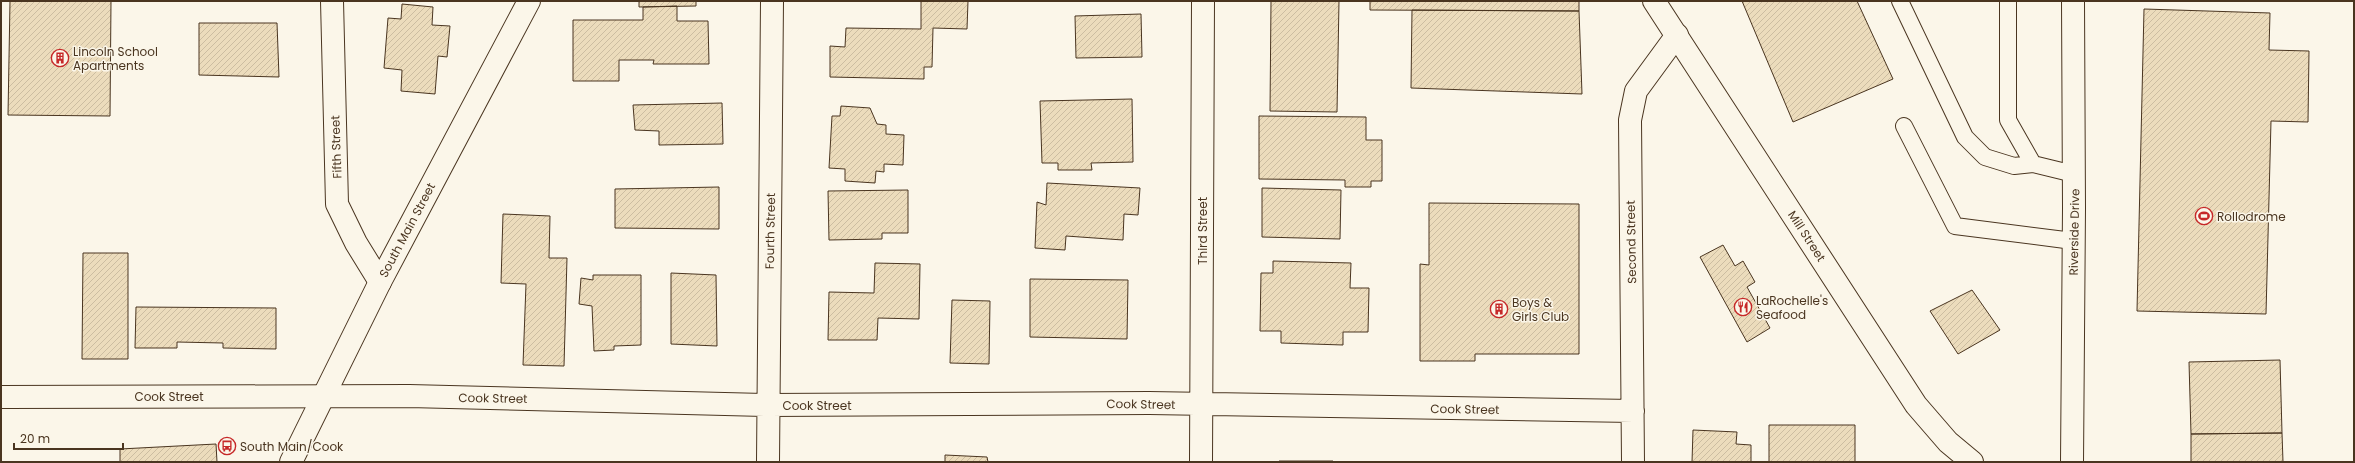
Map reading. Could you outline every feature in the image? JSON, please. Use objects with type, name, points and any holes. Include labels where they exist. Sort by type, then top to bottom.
[{"type":"street","name":"Fifth Street","points":[[332,1],[337,204],[356,243],[380,282]]},
{"type":"street","name":"South Main Street","points":[[291,462],[380,282],[529,1]]},
{"type":"street","name":"Fourth Street","points":[[768,462],[772,1]]},
{"type":"street","name":"Third Street","points":[[1201,462],[1203,1]]},
{"type":"street","name":"Mill Street","points":[[1654,1],[1916,405],[1948,442],[1972,462]]},
{"type":"street","name":"Riverside Drive","points":[[2072,462],[2074,241],[2073,1]]},
{"type":"street","name":"Second Street","points":[[1633,462],[1630,120],[1636,91],[1677,35]]},
{"type":"street","name":"Cook Street","points":[[1,397],[409,396],[768,405],[1149,403],[1633,411]]},
{"type":"lane","points":[[1900,1],[1965,137],[1985,157],[2014,166],[2033,164],[2074,174]]},
{"type":"lane","points":[[2008,1],[2008,120],[2033,164]]},
{"type":"lane","points":[[1904,126],[1955,226],[2074,241]]},
{"type":"building","name":"Lincoln School Apartments","points":[[10,1],[111,1],[110,116],[8,115]]},
{"type":"building","points":[[639,1],[696,1],[696,6],[639,7]]},
{"type":"building","points":[[921,1],[968,1],[967,29],[933,28],[932,67],[924,67],[924,79],[830,77],[830,46],[845,47],[846,28],[921,29]]},
{"type":"building","points":[[1271,1],[1339,1],[1337,112],[1270,111]]},
{"type":"building","points":[[1370,1],[1579,1],[1579,11],[1370,10]]},
{"type":"building","points":[[1742,1],[1857,1],[1893,79],[1793,122]]},
{"type":"building","points":[[402,4],[433,7],[432,25],[450,26],[447,57],[438,56],[435,94],[401,91],[402,70],[384,68],[388,18],[401,19]]},
{"type":"building","points":[[677,6],[677,21],[708,21],[709,64],[653,64],[654,60],[619,60],[619,81],[573,81],[573,20],[643,20],[643,7]]},
{"type":"building","name":"Rollodrome","points":[[2144,9],[2270,13],[2269,50],[2309,51],[2308,122],[2271,121],[2266,314],[2137,311]]},
{"type":"building","points":[[1412,10],[1579,11],[1582,94],[1411,88]]},
{"type":"building","points":[[1141,14],[1142,57],[1076,58],[1075,16]]},
{"type":"building","points":[[199,23],[277,23],[279,77],[199,75]]},
{"type":"building","points":[[1132,99],[1133,162],[1091,163],[1092,170],[1058,170],[1058,163],[1042,163],[1040,101]]},
{"type":"building","points":[[722,103],[723,144],[659,145],[659,131],[635,130],[633,105]]},
{"type":"building","points":[[841,106],[870,108],[877,124],[886,125],[886,134],[904,135],[903,165],[884,164],[884,172],[876,171],[875,183],[845,181],[845,169],[829,168],[832,116],[840,116]]},
{"type":"building","points":[[1259,116],[1366,117],[1366,140],[1382,140],[1382,181],[1371,181],[1371,187],[1345,187],[1345,180],[1259,179]]},
{"type":"building","points":[[1047,183],[1140,188],[1138,215],[1124,214],[1123,240],[1066,236],[1065,250],[1035,248],[1037,202],[1046,205]]},
{"type":"building","points":[[719,187],[719,229],[615,228],[615,189]]},
{"type":"building","points":[[1262,188],[1341,190],[1340,239],[1262,237]]},
{"type":"building","points":[[908,190],[908,233],[882,233],[882,239],[829,240],[828,191]]},
{"type":"building","name":"Boys & Girls Club","points":[[1429,203],[1579,204],[1579,354],[1475,354],[1475,361],[1420,361],[1420,264],[1429,265]]},
{"type":"building","points":[[503,214],[550,216],[549,258],[567,258],[564,366],[523,365],[526,284],[501,283]]},
{"type":"building","name":"LaRochelle's Seafood","points":[[1723,245],[1735,266],[1743,261],[1755,282],[1747,287],[1770,328],[1747,342],[1700,257]]},
{"type":"building","points":[[83,253],[128,253],[128,359],[82,359]]},
{"type":"building","points":[[1273,261],[1351,263],[1350,288],[1369,288],[1368,332],[1343,332],[1343,345],[1281,343],[1281,331],[1260,331],[1261,273],[1273,273]]},
{"type":"building","points":[[875,263],[920,264],[919,319],[878,318],[877,340],[828,340],[829,292],[874,293]]},
{"type":"building","points":[[671,273],[716,275],[717,346],[671,344]]},
{"type":"building","points":[[593,275],[641,275],[641,345],[614,346],[614,350],[594,351],[592,306],[579,304],[581,278],[593,280]]},
{"type":"building","points":[[1030,279],[1128,280],[1127,339],[1030,337]]},
{"type":"building","points":[[1972,290],[2000,330],[1958,354],[1930,311]]},
{"type":"building","points":[[952,300],[990,301],[989,364],[950,363]]},
{"type":"building","points":[[136,307],[276,308],[276,349],[223,348],[223,343],[177,342],[177,348],[135,348]]},
{"type":"building","points":[[2280,360],[2282,433],[2191,434],[2189,362]]},
{"type":"building","points":[[1769,425],[1855,425],[1855,462],[1769,462]]},
{"type":"building","points":[[1693,430],[1737,432],[1736,444],[1751,445],[1751,462],[1692,462]]},
{"type":"building","points":[[2282,433],[2283,462],[2191,462],[2191,434]]},
{"type":"building","points":[[216,444],[217,462],[120,462],[120,449]]},
{"type":"building","points":[[945,455],[987,457],[988,462],[945,462]]},
{"type":"building","points":[[1333,461],[1333,462],[1279,462]]},
{"type":"place","name":"Lincoln School Apartments","points":[[60,58]]},
{"type":"place","name":"Rollodrome","points":[[2204,216]]},
{"type":"place","name":"LaRochelle's Seafood","points":[[1743,307]]},
{"type":"place","name":"Boys & Girls Club","points":[[1499,309]]},
{"type":"place","name":"South Main/Cook","points":[[227,446]]}]
